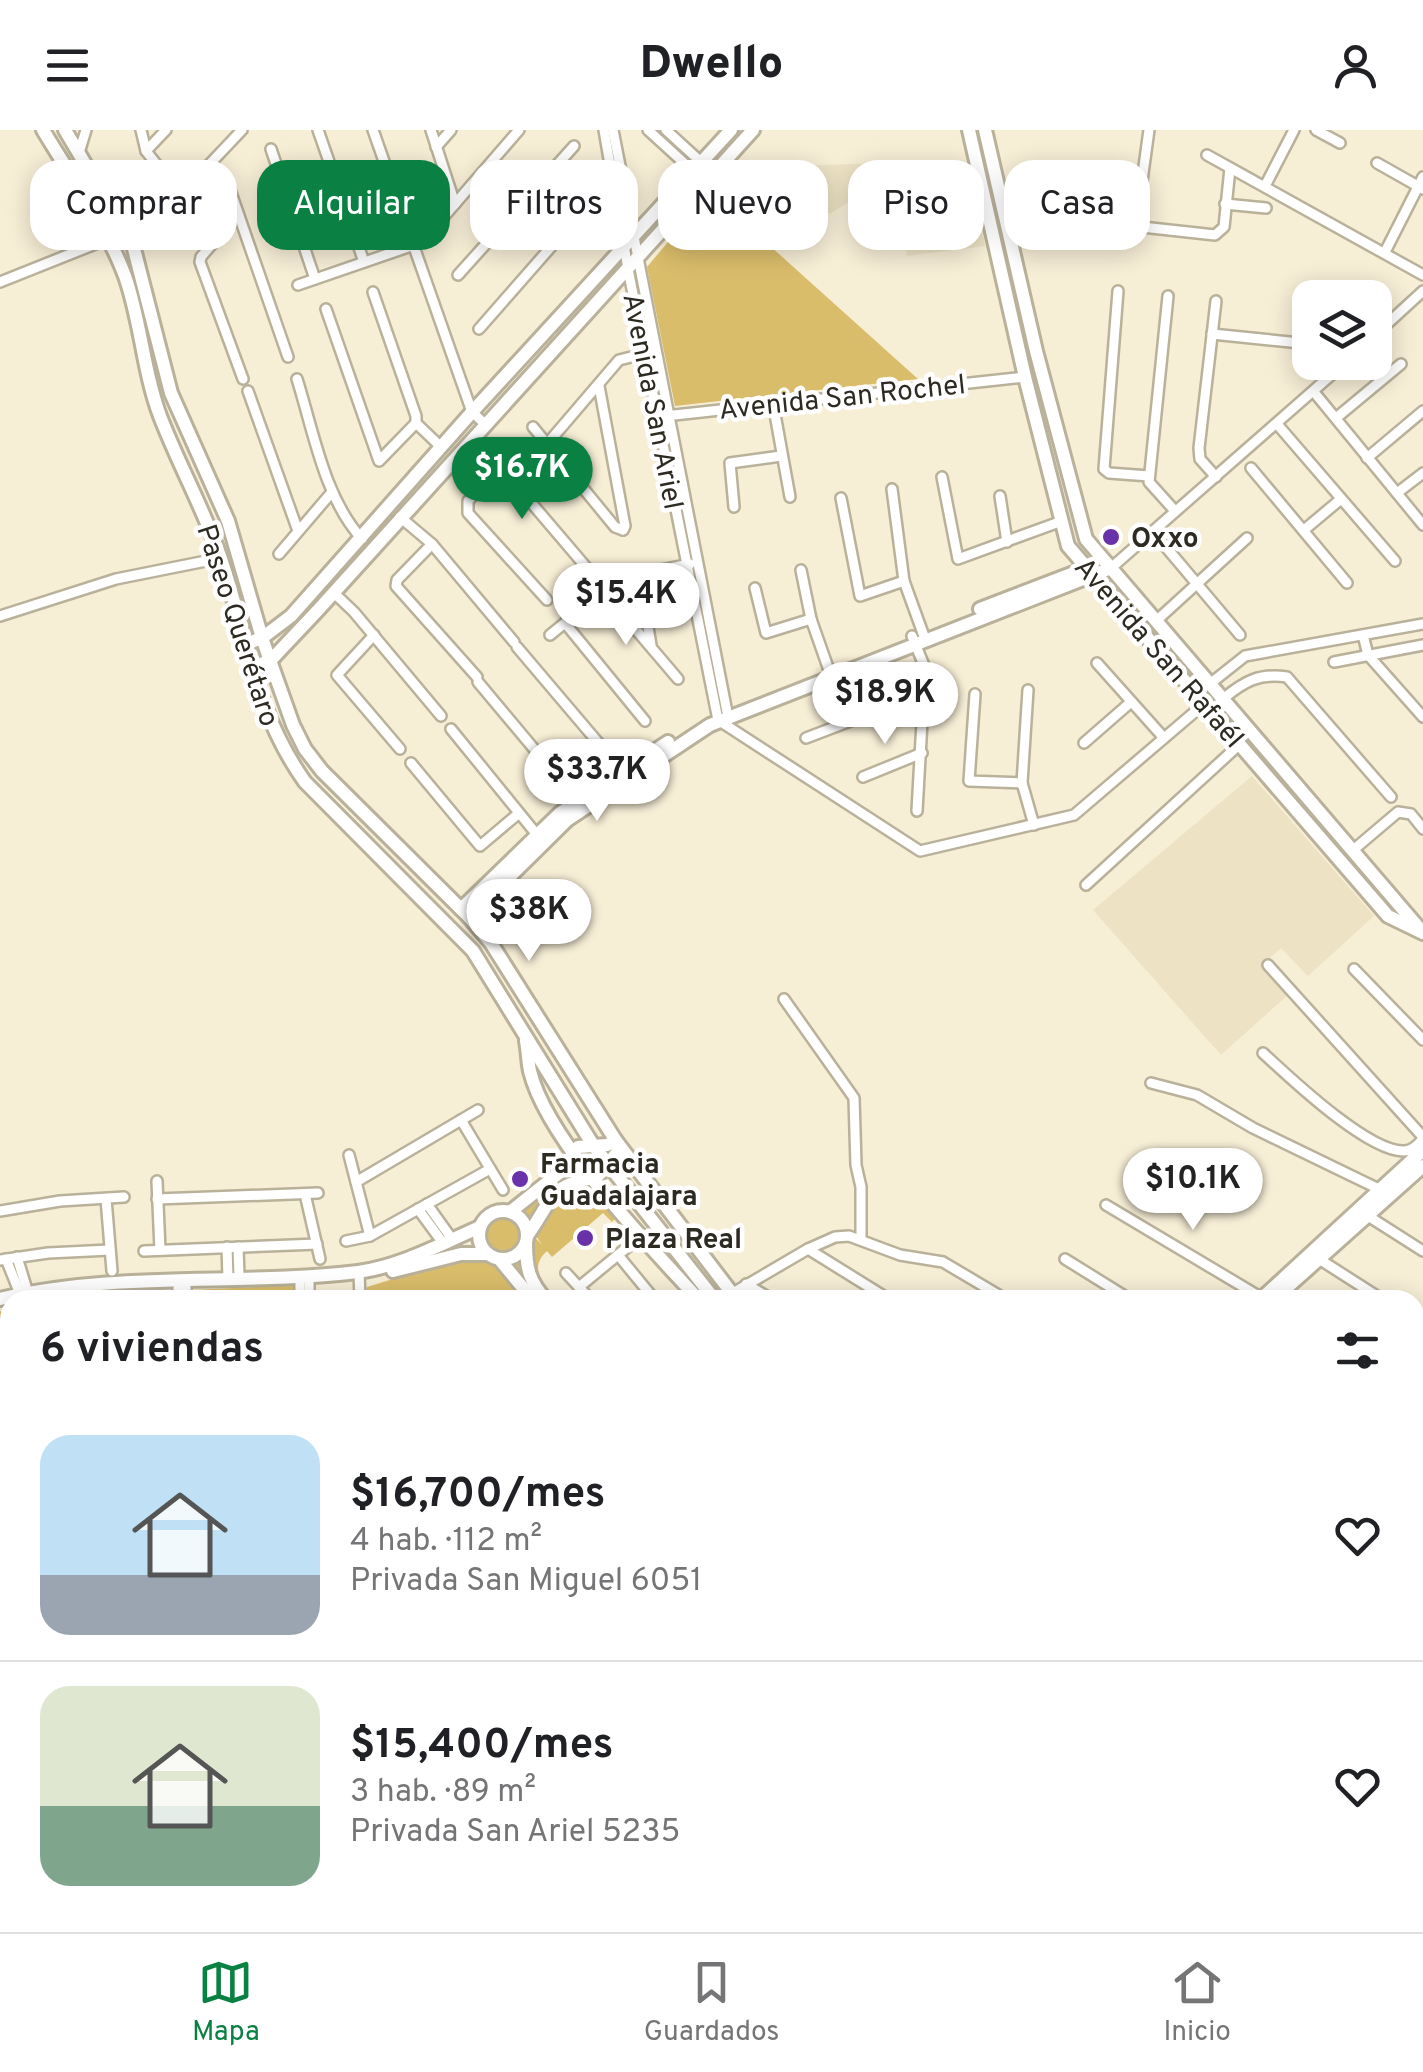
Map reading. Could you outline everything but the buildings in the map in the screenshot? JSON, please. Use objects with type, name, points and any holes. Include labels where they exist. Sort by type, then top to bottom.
[{"type":"main road","name":"Paseo Querétaro","points":[[43,130],[61,160]]},
{"type":"main road","name":"Paseo Querétaro","points":[[65,130],[83,160]]},
{"type":"main road","points":[[705,160],[731,130]]},
{"type":"main road","points":[[727,160],[753,130]]},
{"type":"main road","name":"Avenida San Rafaél","points":[[969,130],[1068,546],[1240,744],[1311,816],[1352,850],[1423,932]]},
{"type":"main road","name":"Avenida San Rafaél","points":[[987,136],[1086,539],[1224,698],[1388,916],[1423,932]]},
{"type":"main road","points":[[638,233],[658,211]]},
{"type":"main road","points":[[252,668],[271,660],[334,593],[658,236]]},
{"type":"main road","name":"Paseo Querétaro","points":[[113,250],[125,278],[160,418],[220,558],[243,646],[274,732],[305,782],[473,950],[593,1144],[707,1290]]},
{"type":"main road","name":"Paseo Querétaro","points":[[134,250],[171,393],[228,522],[262,638],[305,749],[491,943],[618,1144],[730,1290]]},
{"type":"main road","points":[[243,646],[262,638],[291,616],[622,250]]},
{"type":"main road","points":[[465,914],[618,772],[723,717],[1110,563]]},
{"type":"main road","points":[[465,914],[560,812],[723,717]]},
{"type":"main road","points":[[526,1033],[530,1074],[573,1152],[690,1290]]},
{"type":"main road","points":[[510,1212],[560,1173],[573,1152],[583,1145],[618,1144]]},
{"type":"main road","points":[[227,1290],[360,1275],[461,1254],[511,1258],[558,1190],[570,1182],[601,1174],[618,1144]]},
{"type":"main road","points":[[1270,1290],[1318,1259],[1368,1216],[1423,1150]]},
{"type":"main road","points":[[1268,1290],[1423,1166]]},
{"type":"main road","points":[[524,1290],[479,1240],[480,1227],[487,1217],[498,1212],[510,1212],[523,1221],[526,1269],[537,1290]]},
{"type":"main road","points":[[95,1290],[234,1277],[360,1275],[480,1227]]},
{"type":"street","points":[[79,153],[86,130]]},
{"type":"street","points":[[141,130],[146,152],[153,160]]},
{"type":"street","points":[[146,152],[166,130]]},
{"type":"street","points":[[214,160],[242,130]]},
{"type":"street","points":[[318,130],[364,262]]},
{"type":"street","points":[[374,130],[384,160]]},
{"type":"street","points":[[430,130],[455,204]]},
{"type":"street","points":[[436,147],[452,130]]},
{"type":"street","points":[[450,210],[519,130]]},
{"type":"street","name":"Avenida San Ariel","points":[[604,130],[609,160]]},
{"type":"street","name":"Avenida San Ariel","points":[[613,130],[617,160]]},
{"type":"street","points":[[648,130],[687,160]]},
{"type":"street","points":[[666,130],[691,160]]},
{"type":"street","points":[[1149,130],[1138,224],[1142,227],[1215,235],[1224,227],[1230,168]]},
{"type":"street","points":[[1265,186],[1294,130]]},
{"type":"street","points":[[1316,130],[1340,143]]},
{"type":"street","points":[[973,146],[987,136]]},
{"type":"street","points":[[562,160],[574,146]]},
{"type":"street","points":[[271,150],[314,279]]},
{"type":"street","points":[[1207,155],[1423,276]]},
{"type":"street","points":[[1377,163],[1421,184],[1385,252]]},
{"type":"street","points":[[1225,204],[1266,208]]},
{"type":"street","points":[[237,211],[288,357]]},
{"type":"street","points":[[238,214],[200,262],[243,379]]},
{"type":"street","points":[[0,282],[80,250]]},
{"type":"street","points":[[298,284],[399,250]]},
{"type":"street","points":[[416,250],[472,412],[484,424]]},
{"type":"street","points":[[458,275],[481,250]]},
{"type":"street","points":[[480,329],[548,250]]},
{"type":"street","name":"Avenida San Ariel","points":[[629,250],[628,270],[664,416]]},
{"type":"street","name":"Avenida San Ariel","points":[[633,250],[638,258],[664,416],[723,717]]},
{"type":"street","points":[[1118,291],[1104,469],[1109,473],[1149,476]]},
{"type":"street","points":[[1392,319],[1423,291]]},
{"type":"street","points":[[373,292],[416,423],[441,447]]},
{"type":"street","points":[[1168,296],[1149,482],[1175,511]]},
{"type":"street","points":[[1216,302],[1198,448],[1200,459],[1216,476]]},
{"type":"street","points":[[326,309],[379,461],[416,423]]},
{"type":"street","points":[[1212,334],[1292,342]]},
{"type":"street","points":[[548,442],[619,360],[647,353]]},
{"type":"street","points":[[1336,418],[1402,364]]},
{"type":"street","name":"Avenida San Rochel","points":[[664,416],[1025,377]]},
{"type":"street","points":[[297,379],[332,492],[362,539]]},
{"type":"street","points":[[1110,563],[1327,380]]},
{"type":"street","points":[[533,427],[615,527],[623,530],[599,386]]},
{"type":"street","points":[[248,391],[298,531]]},
{"type":"street","points":[[1314,392],[1423,525]]},
{"type":"street","points":[[773,403],[790,497]]},
{"type":"street","points":[[1368,458],[1423,411]]},
{"type":"street","points":[[1037,424],[1055,421]]},
{"type":"street","points":[[1277,424],[1395,561]]},
{"type":"street","points":[[472,438],[586,567]]},
{"type":"street","points":[[734,506],[730,464],[781,456]]},
{"type":"street","points":[[500,466],[468,502],[468,513],[547,600]]},
{"type":"street","points":[[1251,468],[1348,582]]},
{"type":"street","points":[[1398,493],[1423,473]]},
{"type":"street","points":[[942,476],[958,559],[1062,521]]},
{"type":"street","points":[[892,489],[904,581],[925,668],[917,811]]},
{"type":"street","points":[[279,554],[332,492]]},
{"type":"street","points":[[1000,496],[1006,542]]},
{"type":"street","points":[[841,498],[860,596],[904,581]]},
{"type":"street","points":[[1304,530],[1341,499]]},
{"type":"street","points":[[400,517],[432,544],[601,746],[618,772]]},
{"type":"street","points":[[1156,621],[1247,538]]},
{"type":"street","points":[[432,544],[396,586],[555,774],[601,746]]},
{"type":"street","points":[[1165,546],[1240,635]]},
{"type":"street","points":[[0,616],[116,579],[220,558]]},
{"type":"street","points":[[550,635],[620,578],[692,564]]},
{"type":"street","points":[[801,570],[811,619],[830,673]]},
{"type":"street","points":[[639,574],[652,648]]},
{"type":"street","points":[[755,588],[766,633],[811,619]]},
{"type":"street","points":[[603,591],[678,679]]},
{"type":"street","points":[[334,593],[441,716]]},
{"type":"street","points":[[565,623],[645,721]]},
{"type":"street","points":[[1211,684],[1245,656],[1423,624]]},
{"type":"street","points":[[374,635],[337,675],[400,749]]},
{"type":"street","points":[[1363,635],[1368,655],[1423,717]]},
{"type":"street","points":[[1334,662],[1423,644]]},
{"type":"street","points":[[1097,663],[1164,738]]},
{"type":"street","points":[[1224,698],[1249,679],[1287,677],[1391,797]]},
{"type":"street","points":[[1028,690],[1022,783],[1034,825]]},
{"type":"street","points":[[806,738],[924,694]]},
{"type":"street","points":[[975,694],[968,781],[1022,783]]},
{"type":"street","points":[[1084,744],[1131,702]]},
{"type":"street","points":[[723,717],[916,851],[1074,816],[1204,704]]},
{"type":"street","points":[[451,729],[538,836]]},
{"type":"street","points":[[1086,885],[1240,744]]},
{"type":"street","points":[[862,777],[922,752]]},
{"type":"street","points":[[411,763],[480,846],[518,814]]},
{"type":"street","points":[[1411,814],[1423,804]]},
{"type":"street","points":[[1352,850],[1398,812],[1411,814],[1423,829]]},
{"type":"street","points":[[1263,1053],[1318,1104],[1356,1130],[1405,1152],[1416,1148],[1423,1138],[1268,965]]},
{"type":"street","points":[[1354,969],[1423,1040]]},
{"type":"street","points":[[784,999],[854,1098],[861,1239]]},
{"type":"street","points":[[1151,1083],[1197,1095],[1253,1128],[1385,1193]]},
{"type":"street","points":[[356,1182],[478,1110]]},
{"type":"street","points":[[461,1120],[503,1190]]},
{"type":"street","points":[[350,1156],[370,1236]]},
{"type":"street","points":[[346,1241],[370,1236],[490,1169]]},
{"type":"street","points":[[156,1181],[160,1250]]},
{"type":"street","points":[[158,1199],[318,1193]]},
{"type":"street","points":[[305,1194],[320,1259]]},
{"type":"street","points":[[0,1211],[124,1197]]},
{"type":"street","points":[[106,1199],[112,1271]]},
{"type":"street","points":[[1106,1205],[1245,1290]]},
{"type":"street","points":[[422,1207],[448,1241]]},
{"type":"street","points":[[1368,1216],[1423,1251]]},
{"type":"street","points":[[741,1290],[835,1237],[861,1239],[900,1255],[943,1262],[990,1290]]},
{"type":"street","points":[[144,1251],[317,1244]]},
{"type":"street","points":[[579,1287],[630,1245]]},
{"type":"street","points":[[232,1247],[234,1277]]},
{"type":"street","points":[[808,1249],[874,1290]]},
{"type":"street","points":[[18,1290],[8,1259],[110,1250]]},
{"type":"street","points":[[618,1254],[647,1290]]},
{"type":"street","points":[[1318,1259],[1366,1290]]},
{"type":"street","points":[[1065,1260],[1114,1290]]},
{"type":"street","points":[[566,1272],[582,1290]]},
{"type":"street","points":[[360,1275],[360,1290]]},
{"type":"street","points":[[303,1290],[305,1283]]},
{"type":"street","points":[[305,1283],[307,1290]]},
{"type":"street","points":[[746,1284],[756,1290]]},
{"type":"shaded area","points":[[848,164],[848,203],[828,213],[828,165]]},
{"type":"shaded area","points":[[661,250],[775,250],[918,379],[675,406],[647,267]]},
{"type":"shaded area","points":[[906,250],[954,250],[907,256]]},
{"type":"shaded area","points":[[1252,776],[1374,916],[1308,976],[1281,948],[1263,964],[1289,994],[1221,1055],[1093,910]]},
{"type":"shaded area","points":[[571,1164],[617,1216],[612,1222],[603,1213],[552,1257],[547,1251],[538,1269],[543,1282],[533,1290],[503,1261],[521,1253],[531,1233],[542,1245],[524,1218],[513,1211]]},
{"type":"shaded area","points":[[503,1215],[518,1221],[524,1236],[518,1251],[503,1257],[488,1251],[482,1236],[488,1221]]},
{"type":"shaded area","points":[[461,1258],[493,1261],[521,1290],[367,1290]]},
{"type":"shaded area","points":[[298,1285],[297,1290],[192,1290]]},
{"type":"place","name":"Oxxo","points":[[1111,537]]},
{"type":"place","name":"Farmacia Guadalajara","points":[[520,1179]]},
{"type":"place","name":"Plaza Real","points":[[585,1238]]}]
